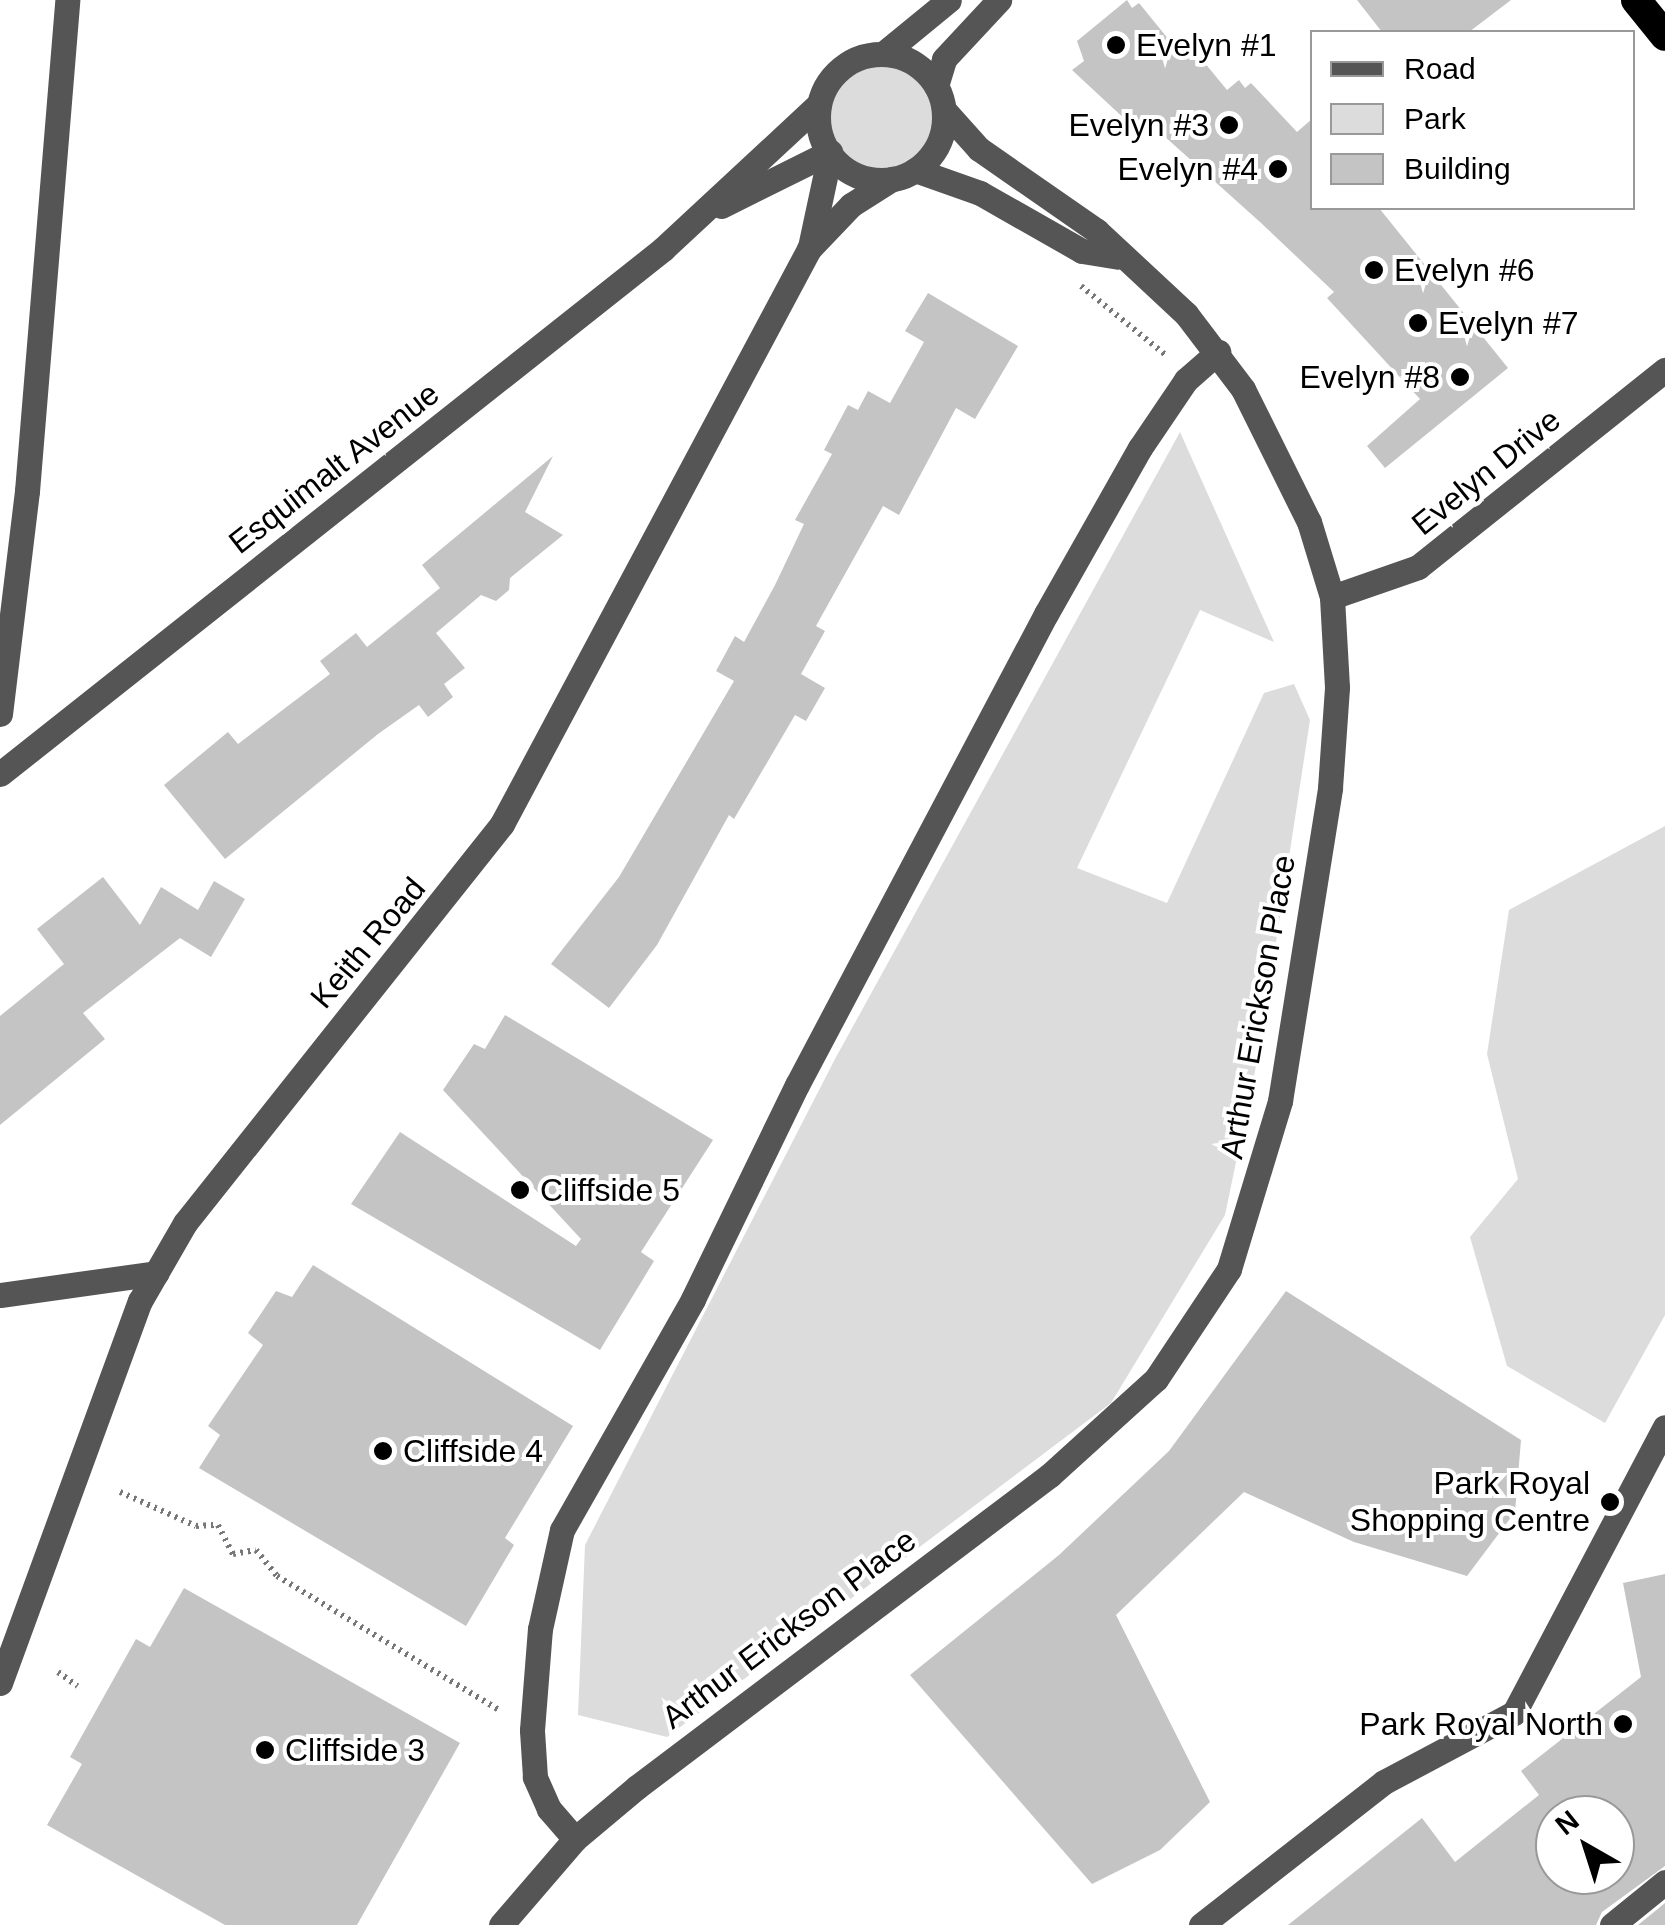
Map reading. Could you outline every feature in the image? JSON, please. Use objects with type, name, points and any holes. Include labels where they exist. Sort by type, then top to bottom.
[{"type":"highway","points":[[1636,0],[1665,36]]},
{"type":"street","points":[[0,714],[27,491],[68,0]]},
{"type":"street","points":[[948,0],[883,54],[842,68],[819,104],[830,153],[858,175],[904,175],[938,144],[944,59],[999,0]]},
{"type":"street","points":[[883,54],[904,58],[940,98]]},
{"type":"street","name":"Arthur Erickson Place","points":[[502,1925],[575,1838],[753,1694],[1116,1422],[1196,1323],[1228,1269],[1280,1101],[1330,788],[1337,687],[1332,597],[1274,441],[1218,352],[1163,292],[1118,257],[1097,231],[979,149],[940,98]]},
{"type":"street","name":"Esquimalt Avenue","points":[[0,774],[707,212],[819,104]]},
{"type":"street","name":"Esquimalt Avenue","points":[[707,212],[830,153]]},
{"type":"street","name":"Keith Road","points":[[810,249],[830,153]]},
{"type":"street","name":"Arthur Erickson Place","points":[[904,175],[980,193],[1082,251],[1118,257]]},
{"type":"street","name":"Keith Road","points":[[0,1682],[156,1272],[185,1223],[502,824],[810,249],[851,206],[904,175]]},
{"type":"street","points":[[575,1838],[548,1808],[535,1777],[532,1730],[549,1580],[581,1486],[693,1299],[797,1085],[1046,614],[1140,448],[1186,380],[1218,352]]},
{"type":"street","name":"Evelyn Drive","points":[[1332,597],[1418,567],[1665,370]]},
{"type":"street","points":[[0,1295],[156,1272]]},
{"type":"street","points":[[1201,1925],[1384,1782],[1514,1712],[1665,1427]]},
{"type":"street","points":[[1612,1925],[1665,1882]]},
{"type":"path","points":[[120,1492],[196,1526],[218,1525],[234,1554],[256,1550],[277,1576],[532,1730]]},
{"type":"path","points":[[58,1672],[77,1686]]},
{"type":"green space","points":[[884,63],[905,68],[923,79],[934,97],[939,118],[934,139],[923,157],[905,168],[884,173],[863,168],[845,157],[834,139],[829,118],[834,97],[845,79],[863,68]]},
{"type":"green space","points":[[1180,432],[1274,642],[1200,610],[1077,868],[1167,903],[1264,693],[1294,684],[1310,720],[1260,1047],[1225,1215],[1111,1403],[667,1737],[578,1715],[585,1545],[835,1059]]},
{"type":"green space","points":[[1665,826],[1665,1315],[1605,1423],[1507,1366],[1470,1237],[1518,1179],[1487,1054],[1509,910]]},
{"type":"building","points":[[1127,0],[1132,8],[1139,3],[1174,46],[1190,45],[1227,90],[1239,80],[1245,88],[1251,83],[1297,132],[1310,121],[1310,210],[1381,210],[1508,368],[1385,468],[1367,446],[1420,399],[1327,298],[1334,292],[1260,222],[1154,127],[1143,136],[1072,70],[1084,61],[1077,41]]},
{"type":"building","points":[[1357,0],[1511,0],[1472,30],[1380,30]]},
{"type":"building","points":[[928,293],[1018,346],[975,419],[956,408],[899,515],[883,506],[816,626],[825,631],[801,674],[825,688],[806,721],[795,715],[734,819],[729,815],[657,945],[609,1008],[551,964],[619,877],[734,681],[716,671],[735,636],[744,642],[775,585],[804,524],[795,520],[832,454],[824,450],[848,405],[858,410],[868,391],[890,403],[924,342],[905,331]]},
{"type":"building","points":[[553,456],[525,512],[563,535],[510,578],[509,590],[496,601],[481,595],[436,633],[465,668],[444,684],[453,697],[428,717],[419,705],[378,734],[225,859],[164,785],[228,732],[238,744],[330,674],[320,661],[356,633],[367,647],[440,588],[422,565]]},
{"type":"building","points":[[103,877],[140,925],[161,887],[198,910],[214,881],[245,899],[211,957],[180,938],[83,1013],[105,1039],[0,1125],[0,1016],[64,964],[37,929]]},
{"type":"building","name":"Cliffside 5","points":[[505,1015],[713,1140],[641,1252],[654,1261],[600,1350],[351,1204],[400,1132],[576,1246],[581,1239],[443,1090],[474,1044],[485,1049]]},
{"type":"building","name":"Cliffside 4","points":[[313,1265],[573,1426],[505,1538],[514,1545],[466,1626],[199,1468],[220,1435],[208,1426],[263,1345],[248,1333],[276,1291],[292,1297]]},
{"type":"building","points":[[1286,1291],[1521,1440],[1515,1512],[1467,1576],[1354,1542],[1244,1492],[1116,1615],[1210,1802],[1160,1850],[1092,1884],[910,1675],[1059,1555],[1169,1451]]},
{"type":"building","name":"Park Royal North","points":[[1665,1574],[1665,1866],[1635,1888],[1635,1795],[1539,1795],[1521,1771],[1641,1677],[1623,1583]]},
{"type":"building","name":"Cliffside 3","points":[[184,1588],[460,1743],[357,1925],[225,1925],[47,1825],[82,1764],[70,1757],[136,1639],[150,1647]]},
{"type":"building","name":"Park Royal North","points":[[1535,1798],[1535,1895],[1625,1895],[1602,1912],[1596,1925],[1288,1925],[1422,1818],[1455,1862]]},
{"type":"building","points":[[1665,1903],[1665,1925],[1638,1925]]},
{"type":"place","name":"Evelyn #1","points":[[1116,45]]},
{"type":"place","name":"Evelyn #3","points":[[1229,125]]},
{"type":"place","name":"Evelyn #4","points":[[1278,169]]},
{"type":"place","name":"Evelyn #6","points":[[1374,270]]},
{"type":"place","name":"Evelyn #7","points":[[1418,323]]},
{"type":"place","name":"Evelyn #8","points":[[1460,377]]},
{"type":"place","name":"Cliffside 5","points":[[520,1190]]},
{"type":"place","name":"Cliffside 4","points":[[383,1451]]},
{"type":"place","name":"Park Royal Shopping Centre","points":[[1610,1502]]},
{"type":"place","name":"Park Royal North","points":[[1623,1724]]},
{"type":"place","name":"Cliffside 3","points":[[265,1750]]}]
